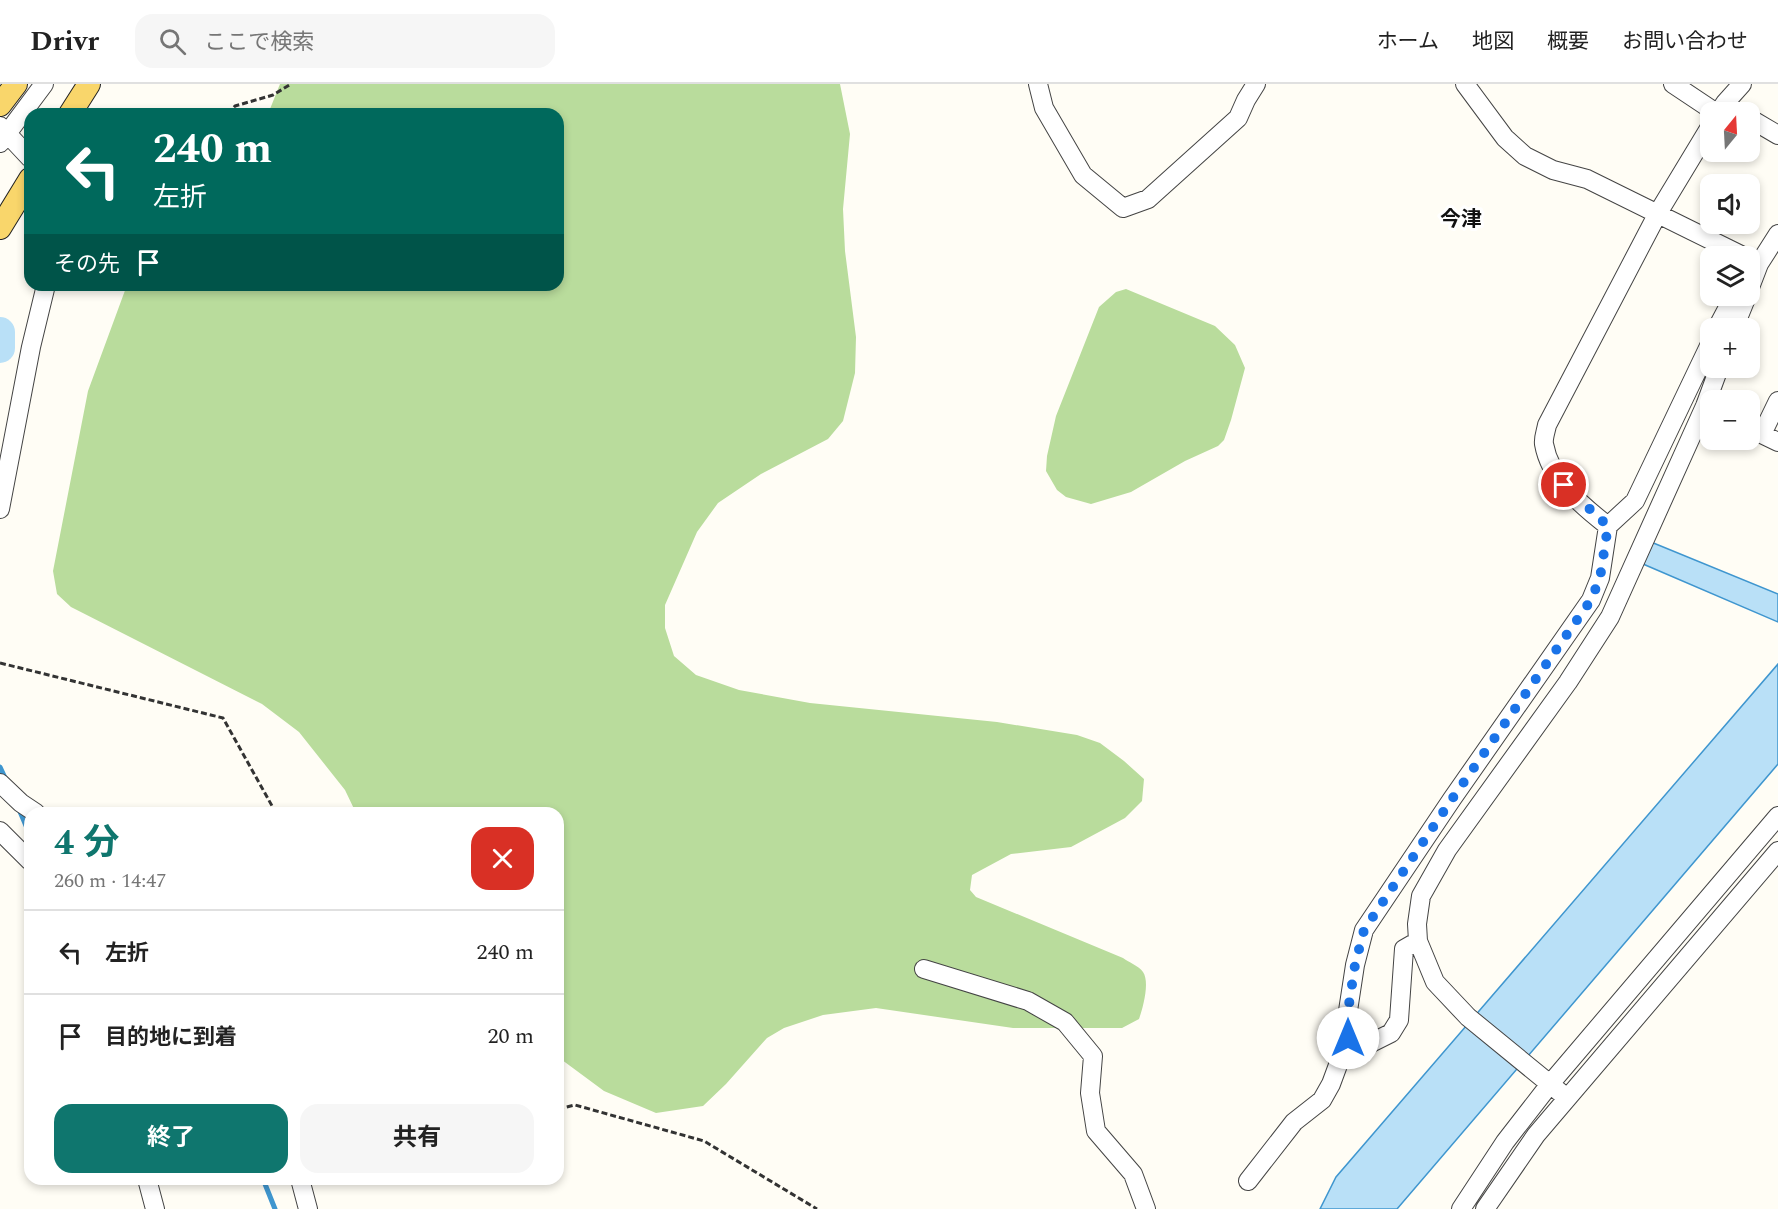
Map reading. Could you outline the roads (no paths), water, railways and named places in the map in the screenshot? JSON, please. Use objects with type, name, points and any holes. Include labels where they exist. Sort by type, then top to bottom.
[{"type":"main road","points":[[0,105],[16,84]]},
{"type":"main road","points":[[74,108],[89,84]]},
{"type":"main road","points":[[0,228],[24,189]]},
{"type":"street","points":[[24,153],[2,134],[44,84]]},
{"type":"street","points":[[1038,84],[1044,108],[1083,175],[1123,208],[1148,199],[1238,118],[1256,84]]},
{"type":"street","points":[[1673,84],[1707,102]]},
{"type":"street","points":[[1726,102],[1742,84]]},
{"type":"street","points":[[1470,86],[1505,138],[1525,156],[1552,170],[1587,179],[1721,246]]},
{"type":"street","points":[[1760,124],[1778,135]]},
{"type":"street","points":[[1608,526],[1564,485],[1552,467],[1544,442],[1547,425],[1658,213],[1700,144]]},
{"type":"street","points":[[1760,251],[1778,234]]},
{"type":"street","points":[[0,509],[31,347],[45,291]]},
{"type":"street","points":[[1248,1181],[1294,1122],[1322,1100],[1331,1084],[1348,1038],[1346,1024],[1355,965],[1364,930],[1591,600],[1600,578],[1608,526],[1635,501],[1700,365]]},
{"type":"street","points":[[1763,435],[1778,401]]},
{"type":"street","points":[[1568,1098],[1468,1017],[1435,982],[1418,941],[1417,924],[1421,896],[1448,850],[1568,682],[1610,617],[1700,422]]},
{"type":"street","points":[[0,783],[27,807]]},
{"type":"street","points":[[1461,1209],[1544,1078],[1778,816]]},
{"type":"street","points":[[0,831],[24,855]]},
{"type":"street","points":[[1485,1209],[1536,1135],[1778,850]]},
{"type":"street","points":[[1348,1038],[1353,1043],[1367,1045],[1391,1033],[1399,1020],[1404,949],[1418,941]]},
{"type":"street","points":[[924,969],[1028,1001],[1065,1022],[1093,1056],[1090,1093],[1096,1131],[1133,1174],[1146,1209]]},
{"type":"street","points":[[149,1185],[155,1209]]},
{"type":"street","points":[[302,1185],[308,1209]]},
{"type":"water","points":[[1651,542],[1778,594],[1778,622],[1643,564]]},
{"type":"water","points":[[1778,664],[1778,764],[1397,1209],[1320,1209],[1336,1177]]},
{"type":"waterway","points":[[0,332],[0,348]]},
{"type":"waterway","points":[[0,767],[6,780]]},
{"type":"waterway","points":[[18,807],[24,821]]},
{"type":"waterway","points":[[265,1185],[275,1209]]},
{"type":"district","name":"今津","points":[[1461,220]]}]
